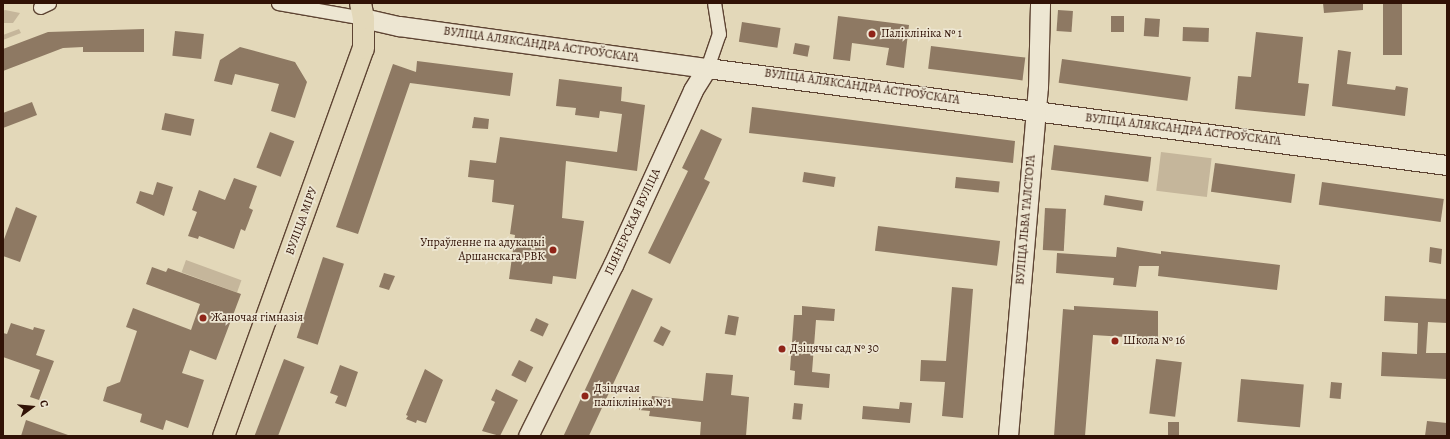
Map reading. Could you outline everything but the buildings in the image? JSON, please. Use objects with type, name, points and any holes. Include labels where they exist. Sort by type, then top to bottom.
[{"type":"main road","name":"ВУЛІЦА МІРУ","points":[[223,436],[363,48],[362,11]]},
{"type":"street","name":"ВУЛІЦА АЛЯКСАНДРА АСТРОЎСКАГА","points":[[278,3],[362,11],[399,26],[1447,165]]},
{"type":"street","name":"ПІЯНЕРСКАЯ ВУЛІЦА","points":[[528,436],[613,265],[693,90],[707,68],[719,34],[714,3]]},
{"type":"street","name":"ВУЛІЦА ЛЬВА ТАЛСТОГА","points":[[1008,436],[1035,111],[1040,3]]},
{"type":"shaded area","points":[[5,10],[20,13],[13,23],[3,23],[3,11]]},
{"type":"shaded area","points":[[19,29],[21,33],[3,40],[3,35]]},
{"type":"shaded area","points":[[1161,152],[1212,158],[1207,197],[1156,191]]},
{"type":"shaded area","points":[[186,260],[241,280],[237,292],[182,272]]},
{"type":"place","name":"Паліклініка № 1","points":[[872,34]]},
{"type":"place","name":"Упраўленне па адукацыі Аршанскага РВК","points":[[553,250]]},
{"type":"place","name":"Жаночая гімназія","points":[[203,318]]},
{"type":"place","name":"Школа № 16","points":[[1115,341]]},
{"type":"place","name":"Дзіцячы сад № 30","points":[[782,349]]},
{"type":"place","name":"Дзіцячая паліклініка №1","points":[[585,396]]}]
